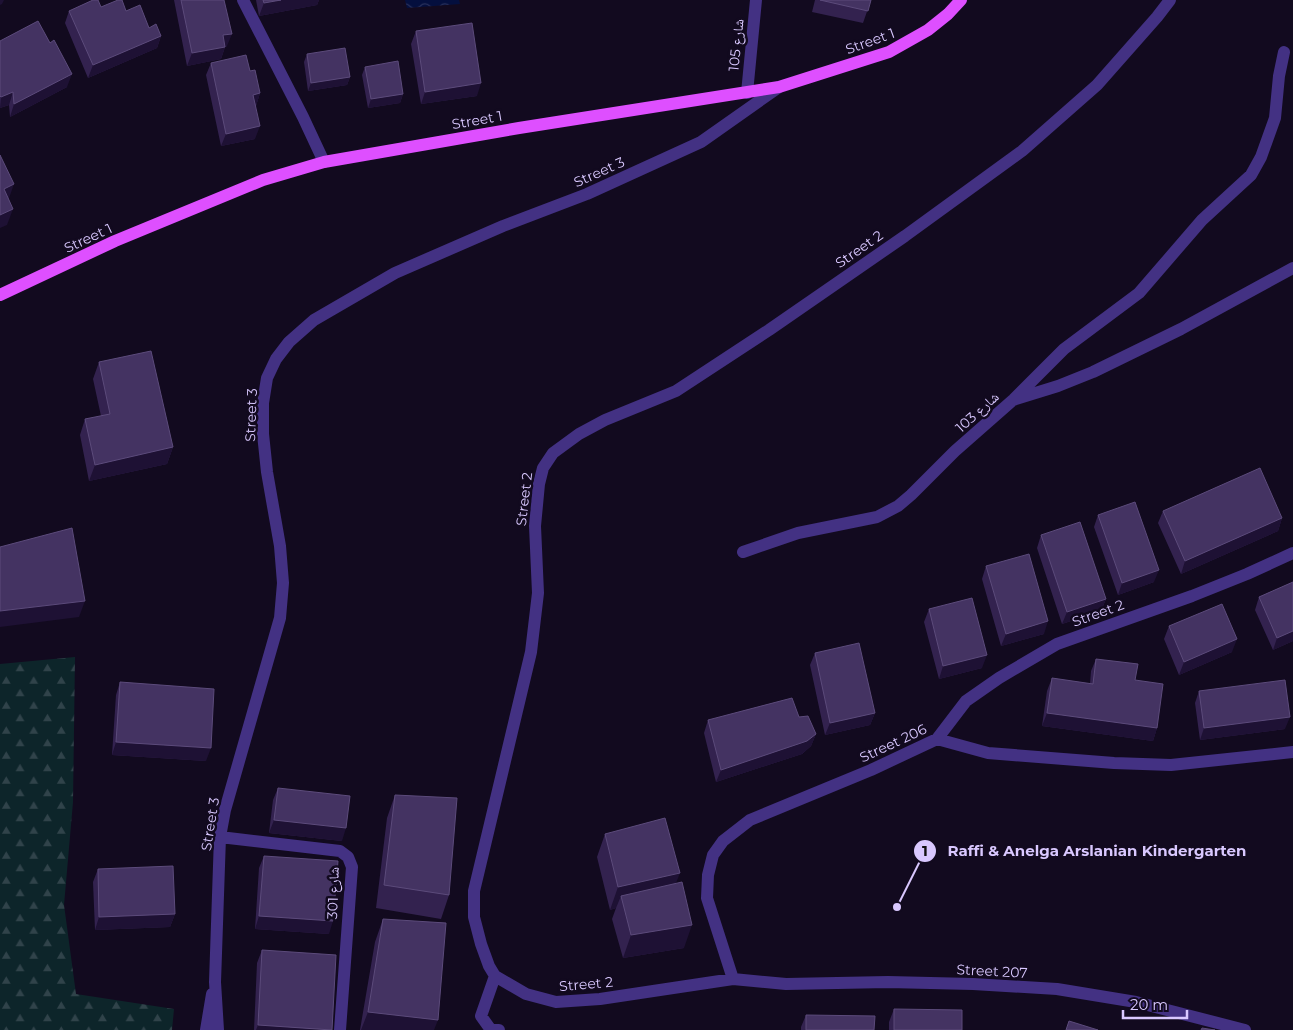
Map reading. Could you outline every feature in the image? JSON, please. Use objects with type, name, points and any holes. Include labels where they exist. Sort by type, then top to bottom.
[{"type":"main road","name":"Street 1","points":[[0,295],[115,241],[253,183],[324,162],[519,128],[779,87],[889,52],[928,30],[948,14],[961,0]]},
{"type":"street","points":[[243,0],[324,162]]},
{"type":"street","name":"شارع 105","points":[[746,93],[756,0]]},
{"type":"street","name":"Street 2","points":[[733,979],[600,999],[556,1002],[526,994],[495,976],[481,944],[474,916],[474,892],[531,652],[538,593],[535,526],[539,484],[543,468],[554,453],[579,434],[605,420],[676,391],[897,241],[1022,151],[1097,85],[1170,0]]},
{"type":"street","points":[[1013,400],[1064,349],[1139,293],[1202,220],[1251,174],[1261,157],[1275,118],[1279,76],[1284,52]]},
{"type":"street","name":"Street 3","points":[[218,1030],[215,982],[220,838],[225,810],[280,618],[283,583],[280,546],[267,472],[263,434],[267,378],[276,359],[289,342],[314,320],[395,273],[503,226],[587,194],[701,142],[779,87]]},
{"type":"street","name":"شارع 103","points":[[743,552],[798,533],[877,517],[898,506],[1013,400],[1058,386],[1092,372],[1181,329],[1293,268]]},
{"type":"street","name":"Street 2","points":[[937,738],[966,701],[999,678],[1057,644],[1192,596],[1293,553]]},
{"type":"street","name":"Street 206","points":[[733,979],[707,898],[708,875],[713,855],[723,841],[750,820],[871,770],[937,738],[988,753],[1114,763],[1171,765],[1293,752]]},
{"type":"street","name":"شارع 301","points":[[220,838],[340,851],[348,857],[352,867],[340,1030]]},
{"type":"street","points":[[495,976],[482,1016],[491,1030],[499,1030]]},
{"type":"street","name":"Street 207","points":[[733,979],[786,984],[973,984],[1057,989],[1136,1002],[1246,1030]]},
{"type":"street","name":"Street 3","points":[[206,1030],[215,982]]},
{"type":"green space","points":[[75,657],[73,802],[64,905],[76,994],[174,1009],[172,1030],[0,1030],[0,664]]},
{"type":"water","points":[[405,0],[459,0],[460,4],[407,8]]},
{"type":"building","points":[[93,0],[98,0],[101,7],[122,0],[126,11],[140,5],[149,28],[156,24],[161,36],[93,65],[69,11]]},
{"type":"building","points":[[181,0],[224,0],[232,34],[223,35],[225,47],[192,53]]},
{"type":"building","points":[[263,0],[281,0],[264,3]]},
{"type":"building","points":[[820,0],[871,0],[868,11]]},
{"type":"building","points":[[38,21],[50,43],[54,40],[72,74],[14,104],[13,92],[0,96],[0,41]]},
{"type":"building","points":[[472,23],[481,83],[425,92],[416,31]]},
{"type":"building","points":[[345,48],[350,77],[311,83],[307,54]]},
{"type":"building","points":[[246,55],[250,71],[255,70],[260,93],[253,95],[260,126],[226,134],[211,63]]},
{"type":"building","points":[[398,61],[403,94],[371,99],[365,67]]},
{"type":"building","points":[[0,155],[14,184],[4,189],[13,209],[0,215]]},
{"type":"building","points":[[151,351],[173,447],[95,465],[85,419],[110,414],[99,362]]},
{"type":"building","points":[[1260,468],[1282,518],[1185,561],[1163,511]]},
{"type":"building","points":[[1135,502],[1159,570],[1122,583],[1098,515]]},
{"type":"building","points":[[1080,522],[1106,599],[1067,612],[1041,535]]},
{"type":"building","points":[[72,528],[85,601],[0,611],[0,547]]},
{"type":"building","points":[[1029,554],[1048,621],[1006,634],[986,566]]},
{"type":"building","points":[[1293,582],[1293,631],[1277,638],[1259,597]]},
{"type":"building","points":[[972,598],[987,655],[943,666],[929,609]]},
{"type":"building","points":[[1222,604],[1237,639],[1184,662],[1169,626]]},
{"type":"building","points":[[859,643],[875,713],[830,723],[815,653]]},
{"type":"building","points":[[1096,659],[1138,664],[1135,680],[1163,684],[1157,728],[1047,713],[1052,678],[1093,684]]},
{"type":"building","points":[[1285,680],[1290,717],[1204,728],[1199,691]]},
{"type":"building","points":[[120,682],[214,689],[211,748],[116,742]]},
{"type":"building","points":[[792,698],[799,717],[808,716],[816,734],[807,741],[721,770],[708,720]]},
{"type":"building","points":[[278,788],[350,796],[346,828],[274,820]]},
{"type":"building","points":[[395,795],[457,798],[449,895],[384,885]]},
{"type":"building","points":[[665,818],[680,873],[618,887],[605,834]]},
{"type":"building","points":[[264,856],[338,861],[333,921],[259,916]]},
{"type":"building","points":[[173,866],[175,914],[99,917],[98,869]]},
{"type":"building","points":[[682,882],[692,925],[631,935],[621,896]]},
{"type":"building","points":[[383,919],[446,923],[438,1020],[368,1012]]},
{"type":"building","points":[[262,950],[336,955],[332,1030],[258,1025]]},
{"type":"building","points":[[894,1009],[962,1010],[962,1030],[894,1030]]},
{"type":"building","points":[[806,1015],[875,1016],[874,1030],[806,1030]]},
{"type":"building","points":[[1069,1021],[1098,1030],[1066,1030]]},
{"type":"place","name":"Raffi & Anelga Arslanian Kindergarten","points":[[897,907]]}]
